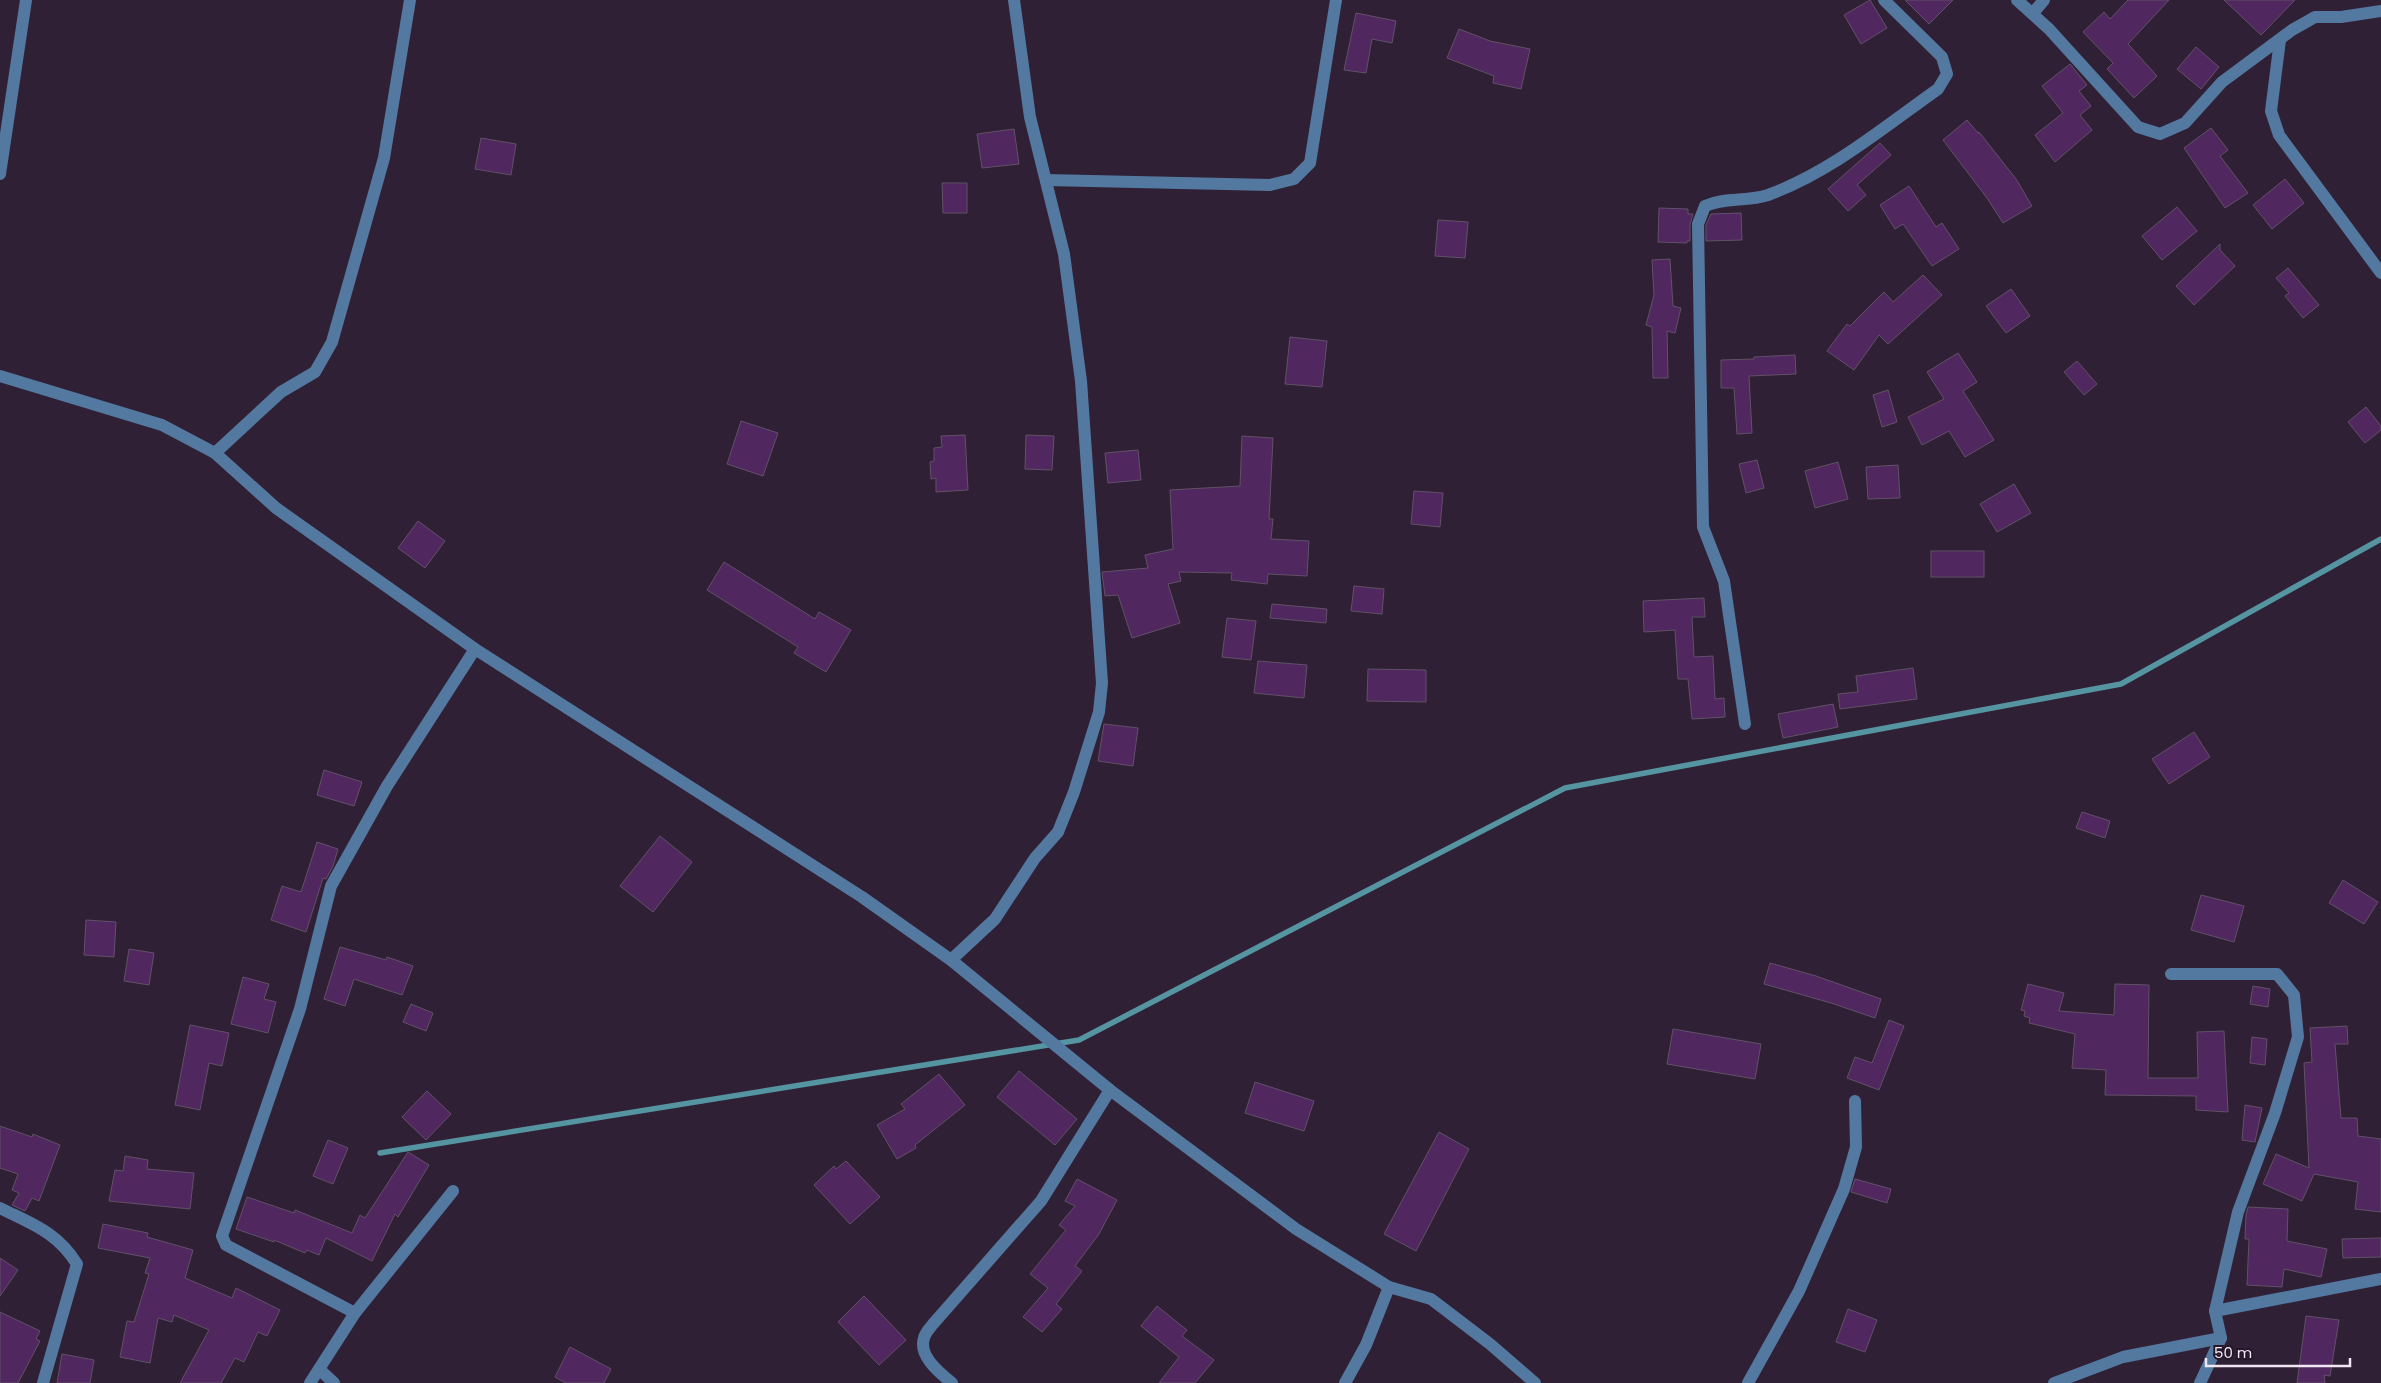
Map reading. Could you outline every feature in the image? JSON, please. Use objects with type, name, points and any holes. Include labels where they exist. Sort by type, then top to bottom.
[{"type":"street","points":[[0,174],[26,0]]},
{"type":"street","points":[[215,453],[281,392],[315,372],[332,342],[384,158],[410,0]]},
{"type":"street","points":[[951,960],[995,919],[1035,858],[1058,832],[1074,792],[1099,712],[1102,683],[1081,381],[1064,254],[1030,117],[1014,0]]},
{"type":"street","points":[[1046,180],[1270,185],[1294,179],[1310,163],[1336,0]]},
{"type":"street","points":[[1745,724],[1724,581],[1703,527],[1698,224],[1704,206],[1717,200],[1749,199],[1767,195],[1826,167],[1938,89],[1947,74],[1942,57],[1884,0]]},
{"type":"street","points":[[2017,0],[2033,13],[2138,127],[2160,134],[2185,123],[2222,82],[2292,30],[2315,17],[2341,17],[2381,11]]},
{"type":"street","points":[[2033,13],[2044,0]]},
{"type":"street","points":[[2376,0],[2381,4]]},
{"type":"street","points":[[2280,40],[2271,111],[2279,135],[2381,273]]},
{"type":"street","points":[[0,376],[162,425],[215,453],[276,508],[475,650],[862,897],[951,960],[1110,1090],[1296,1229],[1364,1274],[1389,1287],[1431,1299],[1490,1344],[1535,1383]]},
{"type":"street","points":[[400,780],[475,650]]},
{"type":"street","points":[[355,1313],[226,1245],[222,1236],[300,1009],[331,886],[387,786],[475,650]]},
{"type":"street","points":[[2171,974],[2277,974],[2294,995],[2298,1037],[2275,1113],[2238,1212],[2215,1311],[2221,1338],[2200,1383]]},
{"type":"street","points":[[952,1383],[939,1372],[925,1355],[924,1338],[933,1324],[1041,1200],[1110,1090]]},
{"type":"street","points":[[1748,1383],[1799,1291],[1844,1189],[1856,1148],[1855,1101]]},
{"type":"street","points":[[310,1383],[355,1313],[453,1191]]},
{"type":"street","points":[[0,1208],[50,1233],[67,1247],[77,1264],[43,1383]]},
{"type":"street","points":[[2215,1311],[2381,1279]]},
{"type":"street","points":[[1345,1383],[1366,1345],[1389,1287]]},
{"type":"street","points":[[2054,1383],[2123,1357],[2221,1338]]},
{"type":"street","points":[[320,1370],[334,1383]]},
{"type":"building","points":[[1870,0],[1887,28],[1861,44],[1844,15]]},
{"type":"building","points":[[1905,0],[1953,0],[1929,24]]},
{"type":"building","points":[[2128,0],[2169,0],[2128,44],[2157,76],[2134,98],[2107,69],[2113,63],[2083,32],[2104,12],[2110,19]]},
{"type":"building","points":[[2224,0],[2295,0],[2261,35]]},
{"type":"building","points":[[1356,13],[1396,21],[1392,43],[1372,39],[1366,73],[1344,70]]},
{"type":"building","points":[[1459,29],[1490,41],[1530,49],[1521,89],[1493,83],[1494,76],[1447,58]]},
{"type":"building","points":[[2196,47],[2219,67],[2201,89],[2177,69]]},
{"type":"building","points":[[2070,64],[2087,85],[2079,91],[2091,106],[2080,115],[2092,130],[2055,162],[2035,135],[2063,113],[2042,86]]},
{"type":"building","points":[[1967,120],[1979,132],[2016,179],[2032,206],[2003,223],[1987,198],[1943,140]]},
{"type":"building","points":[[2211,128],[2228,150],[2220,156],[2248,193],[2225,208],[2184,148]]},
{"type":"building","points":[[1014,129],[1019,164],[982,168],[977,134]]},
{"type":"building","points":[[481,138],[516,144],[511,175],[475,169]]},
{"type":"building","points":[[1880,143],[1891,155],[1857,185],[1866,195],[1848,211],[1828,189]]},
{"type":"building","points":[[2285,179],[2304,203],[2272,229],[2253,205]]},
{"type":"building","points":[[942,183],[967,183],[967,213],[943,213]]},
{"type":"building","points":[[1909,186],[1936,227],[1942,223],[1959,249],[1932,266],[1903,224],[1895,229],[1880,205]]},
{"type":"building","points":[[2177,207],[2197,231],[2162,260],[2142,236]]},
{"type":"building","points":[[1659,208],[1688,209],[1688,214],[1693,214],[1690,224],[1690,241],[1687,241],[1687,243],[1658,242]]},
{"type":"building","points":[[1741,213],[1742,240],[1706,241],[1706,225],[1711,214]]},
{"type":"building","points":[[1438,220],[1468,222],[1465,258],[1435,256]]},
{"type":"building","points":[[2220,244],[2220,250],[2235,266],[2194,305],[2176,286]]},
{"type":"building","points":[[1670,259],[1673,306],[1681,308],[1675,333],[1667,331],[1668,378],[1653,378],[1652,327],[1646,325],[1654,295],[1652,260]]},
{"type":"building","points":[[2288,268],[2319,305],[2303,318],[2285,296],[2289,293],[2276,278]]},
{"type":"building","points":[[1923,275],[1942,295],[1888,344],[1879,335],[1854,370],[1827,351],[1847,324],[1850,326],[1884,292],[1893,302]]},
{"type":"building","points":[[2011,289],[2030,316],[2006,333],[1986,306]]},
{"type":"building","points":[[1290,337],[1327,341],[1322,387],[1285,384]]},
{"type":"building","points":[[1958,353],[1977,382],[1963,391],[1994,440],[1965,457],[1949,431],[1922,445],[1908,417],[1944,399],[1927,372]]},
{"type":"building","points":[[1795,355],[1796,374],[1749,376],[1752,433],[1737,434],[1734,388],[1721,388],[1721,360]]},
{"type":"building","points":[[2077,361],[2097,384],[2084,395],[2064,372]]},
{"type":"building","points":[[1888,390],[1897,422],[1882,427],[1873,395]]},
{"type":"building","points":[[2366,407],[2381,426],[2381,430],[2365,443],[2348,422]]},
{"type":"building","points":[[741,421],[778,433],[763,476],[727,464]]},
{"type":"building","points":[[965,435],[968,490],[936,492],[936,478],[931,479],[930,462],[934,461],[934,448],[942,447],[941,436]]},
{"type":"building","points":[[1026,435],[1054,436],[1052,470],[1025,469]]},
{"type":"building","points":[[1242,436],[1273,438],[1269,519],[1273,519],[1271,539],[1309,541],[1307,576],[1268,574],[1267,584],[1231,580],[1232,573],[1179,572],[1181,581],[1168,584],[1180,623],[1132,638],[1118,595],[1105,596],[1102,572],[1148,568],[1145,555],[1173,549],[1170,490],[1240,486]]},
{"type":"building","points":[[1138,450],[1141,480],[1108,483],[1105,453]]},
{"type":"building","points":[[1757,460],[1764,488],[1746,493],[1739,464]]},
{"type":"building","points":[[1838,462],[1848,499],[1815,508],[1805,471]]},
{"type":"building","points":[[1898,465],[1900,498],[1868,499],[1866,467]]},
{"type":"building","points":[[2014,484],[2031,513],[1997,532],[1980,504]]},
{"type":"building","points":[[1414,491],[1443,493],[1440,527],[1411,524]]},
{"type":"building","points":[[418,521],[445,541],[425,568],[398,548]]},
{"type":"building","points":[[1931,551],[1984,551],[1984,577],[1931,577]]},
{"type":"building","points":[[724,562],[815,619],[819,612],[851,630],[826,672],[794,653],[798,647],[707,590]]},
{"type":"building","points":[[1354,586],[1384,589],[1382,614],[1351,611]]},
{"type":"building","points":[[1704,598],[1705,617],[1692,617],[1694,657],[1713,656],[1715,699],[1724,698],[1725,717],[1692,719],[1688,679],[1678,679],[1675,630],[1644,632],[1643,601]]},
{"type":"building","points":[[1272,604],[1327,609],[1326,623],[1270,618]]},
{"type":"building","points":[[1227,618],[1256,621],[1251,660],[1222,657]]},
{"type":"building","points":[[1258,661],[1307,665],[1304,698],[1254,693]]},
{"type":"building","points":[[1913,668],[1917,699],[1840,709],[1838,694],[1858,692],[1856,676]]},
{"type":"building","points":[[1368,669],[1426,670],[1426,702],[1367,701]]},
{"type":"building","points":[[1833,704],[1838,727],[1783,738],[1778,714]]},
{"type":"building","points":[[1104,724],[1138,728],[1133,766],[1098,761]]},
{"type":"building","points":[[2194,732],[2210,757],[2169,784],[2152,759]]},
{"type":"building","points":[[324,770],[362,782],[354,806],[317,795]]},
{"type":"building","points":[[2082,812],[2110,821],[2105,838],[2076,828]]},
{"type":"building","points":[[660,836],[692,862],[653,912],[620,886]]},
{"type":"building","points":[[317,842],[338,849],[333,866],[326,879],[323,878],[306,932],[271,920],[282,886],[301,892]]},
{"type":"building","points":[[2343,880],[2378,902],[2364,924],[2329,903]]},
{"type":"building","points":[[2201,895],[2244,906],[2234,942],[2191,930]]},
{"type":"building","points":[[86,920],[116,922],[114,957],[84,955]]},
{"type":"building","points":[[340,947],[386,960],[387,957],[413,966],[402,995],[354,979],[345,1006],[324,999]]},
{"type":"building","points":[[129,949],[154,953],[149,985],[124,981]]},
{"type":"building","points":[[1770,963],[1816,976],[1881,999],[1875,1018],[1764,984]]},
{"type":"building","points":[[243,977],[269,984],[264,999],[276,1002],[268,1033],[231,1024]]},
{"type":"building","points":[[2028,984],[2064,993],[2059,1011],[2114,1015],[2115,984],[2149,985],[2148,1078],[2198,1078],[2197,1032],[2224,1031],[2228,1112],[2196,1110],[2196,1096],[2105,1095],[2106,1070],[2072,1068],[2075,1034],[2029,1023],[2030,1018],[2024,1016],[2025,1011],[2021,1010]]},
{"type":"building","points":[[2253,986],[2270,989],[2268,1007],[2250,1004]]},
{"type":"building","points":[[411,1004],[433,1013],[426,1031],[403,1022]]},
{"type":"building","points":[[1889,1020],[1904,1026],[1879,1090],[1847,1078],[1855,1057],[1872,1063]]},
{"type":"building","points":[[190,1025],[229,1033],[222,1066],[209,1063],[200,1110],[175,1105]]},
{"type":"building","points":[[2347,1026],[2348,1044],[2335,1044],[2341,1118],[2357,1118],[2358,1136],[2381,1139],[2381,1212],[2355,1209],[2358,1182],[2314,1174],[2302,1201],[2263,1184],[2276,1154],[2309,1168],[2304,1063],[2312,1062],[2310,1028]]},
{"type":"building","points":[[1673,1029],[1761,1044],[1755,1079],[1667,1064]]},
{"type":"building","points":[[2252,1037],[2267,1039],[2265,1065],[2250,1063]]},
{"type":"building","points":[[1019,1071],[1077,1119],[1055,1145],[997,1097]]},
{"type":"building","points":[[939,1074],[965,1105],[915,1145],[916,1148],[897,1159],[877,1125],[905,1109],[901,1104]]},
{"type":"building","points":[[1255,1082],[1314,1101],[1304,1131],[1245,1113]]},
{"type":"building","points":[[427,1091],[451,1114],[426,1140],[402,1117]]},
{"type":"building","points":[[2245,1105],[2262,1108],[2255,1142],[2242,1140]]},
{"type":"building","points":[[0,1126],[32,1137],[33,1134],[60,1145],[39,1201],[32,1198],[25,1211],[12,1205],[19,1193],[12,1190],[18,1174],[0,1168]]},
{"type":"building","points":[[1439,1132],[1469,1149],[1416,1251],[1384,1234]]},
{"type":"building","points":[[328,1140],[348,1148],[333,1184],[313,1176]]},
{"type":"building","points":[[408,1152],[429,1165],[398,1217],[395,1214],[372,1261],[326,1238],[319,1255],[307,1250],[305,1253],[274,1240],[274,1242],[236,1229],[247,1197],[294,1213],[295,1210],[352,1233],[360,1215],[365,1218]]},
{"type":"building","points":[[125,1156],[148,1160],[147,1169],[194,1173],[190,1209],[109,1201],[115,1170],[123,1171]]},
{"type":"building","points":[[846,1161],[880,1197],[850,1224],[814,1185],[834,1166],[836,1169]]},
{"type":"building","points":[[1077,1179],[1117,1200],[1099,1234],[1075,1266],[1082,1271],[1056,1304],[1062,1309],[1042,1332],[1023,1317],[1048,1288],[1030,1274],[1066,1230],[1059,1225],[1075,1206],[1065,1201]]},
{"type":"building","points":[[1855,1179],[1891,1189],[1887,1203],[1851,1192]]},
{"type":"building","points":[[2248,1207],[2288,1209],[2287,1241],[2327,1249],[2321,1277],[2284,1269],[2282,1287],[2247,1285],[2249,1239],[2245,1239]]},
{"type":"building","points":[[103,1224],[148,1233],[147,1237],[193,1250],[185,1278],[232,1298],[236,1288],[280,1310],[267,1336],[258,1332],[244,1362],[235,1358],[221,1383],[180,1383],[209,1330],[174,1315],[172,1322],[158,1318],[150,1363],[120,1357],[127,1321],[134,1322],[149,1274],[145,1273],[150,1258],[98,1248]]},
{"type":"building","points":[[2381,1238],[2381,1257],[2343,1258],[2342,1239]]},
{"type":"building","points":[[0,1258],[18,1270],[0,1296]]},
{"type":"building","points":[[864,1296],[906,1340],[879,1365],[838,1322]]},
{"type":"building","points":[[1157,1306],[1187,1330],[1182,1336],[1214,1360],[1195,1383],[1159,1383],[1179,1357],[1141,1326]]},
{"type":"building","points":[[1848,1309],[1877,1320],[1865,1352],[1836,1342]]},
{"type":"building","points":[[0,1312],[40,1331],[36,1339],[40,1341],[18,1383],[0,1383]]},
{"type":"building","points":[[2306,1316],[2339,1320],[2330,1376],[2324,1375],[2325,1383],[2297,1383]]},
{"type":"building","points":[[570,1347],[611,1369],[604,1383],[566,1383],[555,1377]]},
{"type":"building","points":[[62,1354],[94,1360],[90,1383],[57,1383]]},
{"type":"waterway","points":[[380,1153],[1079,1040],[1565,788],[2121,684],[2381,539]]}]
